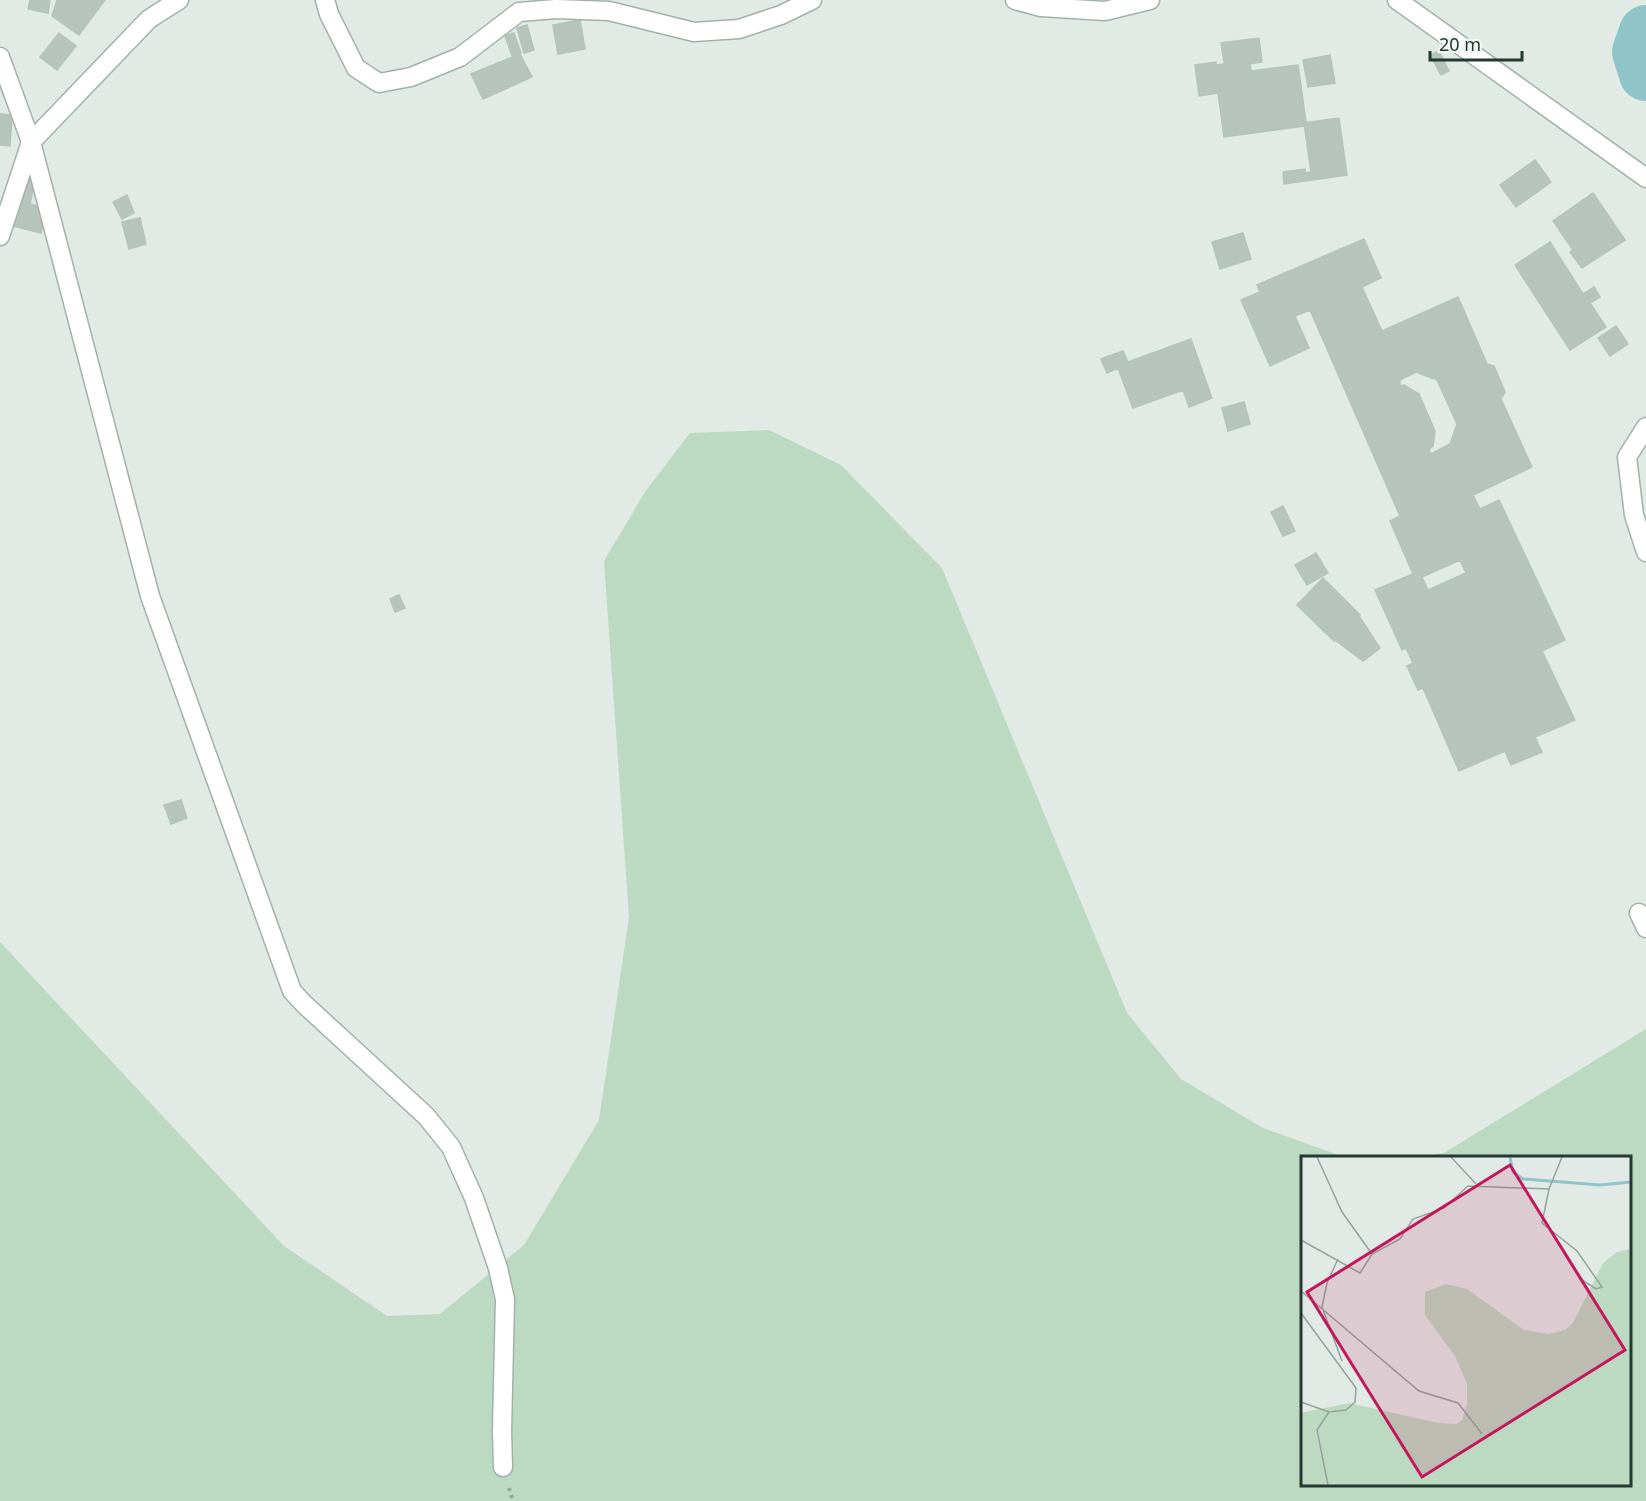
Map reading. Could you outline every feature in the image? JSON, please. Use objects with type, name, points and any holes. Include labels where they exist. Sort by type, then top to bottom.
[{"type":"street","points":[[0,236],[31,142],[149,19],[179,0]]},
{"type":"street","points":[[325,0],[329,14],[356,68],[379,83],[411,78],[460,57],[518,6],[609,12],[694,32],[739,29],[781,15],[812,0]]},
{"type":"street","points":[[1015,0],[1041,7],[1105,11],[1150,0]]},
{"type":"street","points":[[1397,0],[1646,178]]},
{"type":"street","points":[[0,57],[31,142],[150,596],[292,991],[426,1116],[451,1147],[474,1198],[498,1268],[505,1299],[503,1467]]},
{"type":"street","points":[[1646,427],[1627,457],[1634,516],[1646,552]]},
{"type":"green space","points":[[769,430],[841,465],[942,568],[1127,1013],[1181,1079],[1263,1128],[1341,1156],[1301,1156],[1301,1486],[1631,1486],[1631,1156],[1424,1156],[1444,1153],[1646,1029],[1646,1501],[0,1501],[0,942],[284,1246],[387,1316],[440,1314],[524,1245],[599,1120],[629,917],[604,561],[645,492],[690,433]]},
{"type":"building","points":[[30,0],[50,1],[48,13],[28,9]]},
{"type":"building","points":[[57,0],[105,0],[79,35],[52,16]]},
{"type":"building","points":[[580,20],[585,49],[558,54],[553,25]]},
{"type":"building","points":[[527,25],[534,50],[524,53],[517,28]]},
{"type":"building","points":[[59,33],[76,46],[57,70],[40,57]]},
{"type":"building","points":[[514,33],[521,53],[512,56],[505,36]]},
{"type":"building","points":[[1259,38],[1262,62],[1225,68],[1221,43]]},
{"type":"building","points":[[1439,51],[1449,71],[1441,75],[1430,55]]},
{"type":"building","points":[[520,54],[532,77],[483,99],[471,74]]},
{"type":"building","points":[[1330,55],[1335,83],[1308,87],[1303,60]]},
{"type":"building","points":[[1216,62],[1216,65],[1224,64],[1225,68],[1250,64],[1251,71],[1298,65],[1305,126],[1224,137],[1218,93],[1199,96],[1195,65]]},
{"type":"building","points":[[0,114],[12,115],[10,146],[0,145]]},
{"type":"building","points":[[1339,118],[1347,175],[1284,184],[1283,172],[1305,169],[1305,173],[1311,172],[1304,123]]},
{"type":"building","points":[[1535,160],[1551,182],[1516,207],[1500,185]]},
{"type":"building","points":[[22,173],[36,177],[30,204],[47,208],[41,233],[9,225]]},
{"type":"building","points":[[1593,193],[1625,240],[1582,268],[1570,252],[1573,250],[1553,221]]},
{"type":"building","points":[[127,195],[134,213],[122,219],[113,202]]},
{"type":"building","points":[[140,218],[146,244],[129,249],[122,222]]},
{"type":"building","points":[[1243,233],[1251,259],[1220,269],[1212,242]]},
{"type":"building","points":[[1364,239],[1381,278],[1362,287],[1382,331],[1458,297],[1487,364],[1494,366],[1505,392],[1501,399],[1532,467],[1473,495],[1480,509],[1499,500],[1565,640],[1542,651],[1575,720],[1535,737],[1542,752],[1511,765],[1505,751],[1459,771],[1423,688],[1418,690],[1407,666],[1413,663],[1406,648],[1402,650],[1375,590],[1413,574],[1390,521],[1400,516],[1310,310],[1295,316],[1309,348],[1270,366],[1241,300],[1260,292],[1257,285]],"holes":[[[1416,372],[1437,380],[1457,424],[1450,444],[1431,454],[1429,449],[1433,446],[1435,431],[1419,394],[1404,385],[1400,386],[1400,380]],[[1460,560],[1466,573],[1428,590],[1422,577]]]},
{"type":"building","points":[[1550,242],[1583,294],[1594,287],[1600,297],[1590,303],[1606,327],[1570,350],[1515,265]]},
{"type":"building","points":[[1616,326],[1628,344],[1610,356],[1598,338]]},
{"type":"building","points":[[1191,339],[1212,398],[1189,407],[1183,390],[1133,408],[1118,368],[1107,373],[1101,359],[1123,351],[1128,362]]},
{"type":"building","points":[[1244,402],[1250,424],[1228,431],[1222,408]]},
{"type":"building","points":[[1283,506],[1295,531],[1283,536],[1271,512]]},
{"type":"building","points":[[1316,553],[1328,573],[1307,585],[1295,565]]},
{"type":"building","points":[[1323,578],[1360,615],[1380,648],[1363,661],[1334,641],[1297,605]]},
{"type":"building","points":[[399,595],[405,608],[395,612],[390,599]]},
{"type":"building","points":[[181,800],[187,818],[171,824],[164,805]]},
{"type":"waterway","points":[[1646,32],[1639,52],[1646,74]]}]
